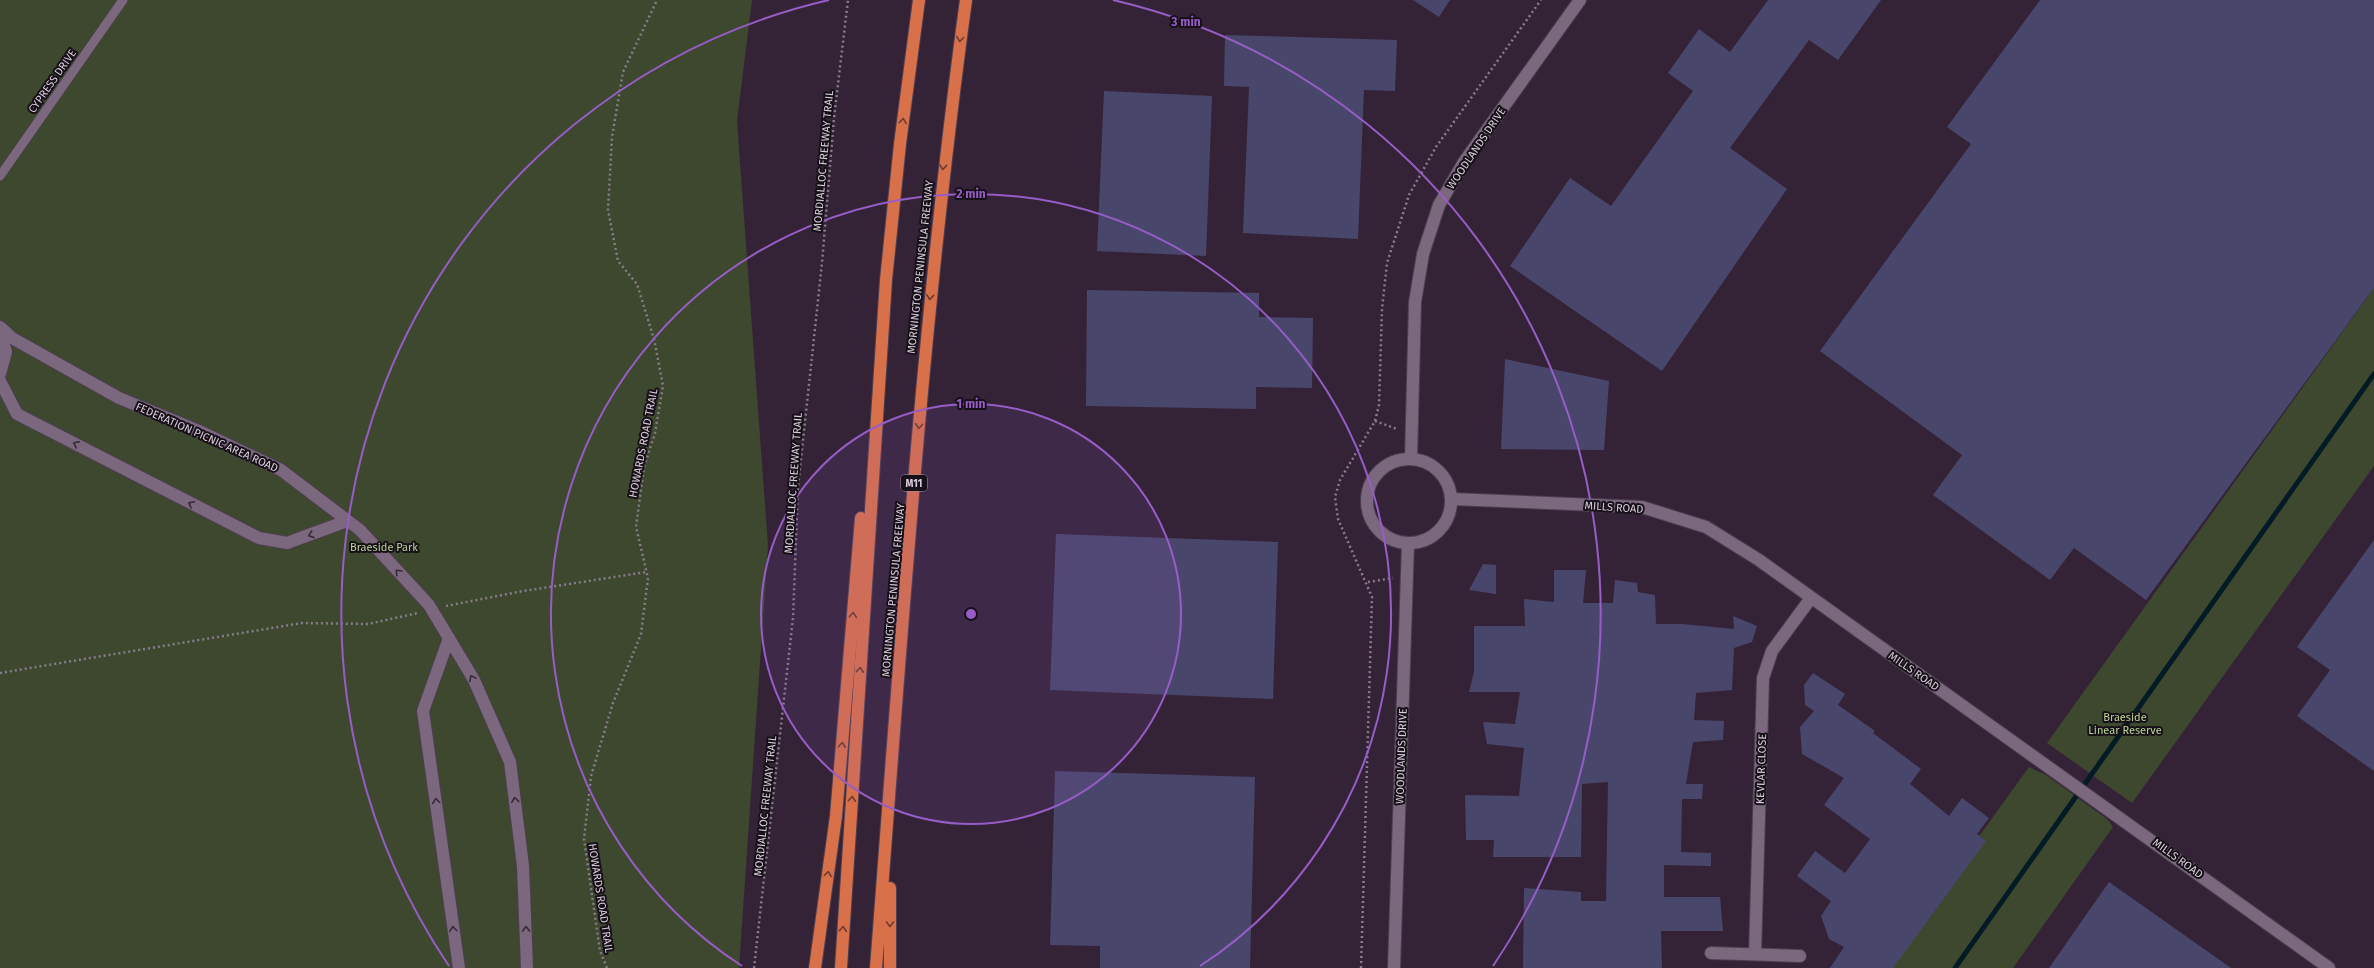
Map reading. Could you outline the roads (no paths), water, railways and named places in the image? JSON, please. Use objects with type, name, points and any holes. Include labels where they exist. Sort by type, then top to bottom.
[{"type":"highway","points":[[815,968],[836,816],[880,291],[919,0]]},
{"type":"highway","name":"MORNINGTON PENINSULA FREEWAY","points":[[876,968],[922,376],[945,151],[966,0]]},
{"type":"highway","points":[[841,968],[875,428],[886,280],[900,144]]},
{"type":"highway","points":[[889,801],[890,968]]},
{"type":"street","name":"WOODLANDS DRIVE","points":[[1411,459],[1416,302],[1423,254],[1439,205],[1464,162],[1580,0]]},
{"type":"street","name":"FEDERATION PICNIC AREA ROAD","points":[[0,327],[12,338],[119,398],[199,431],[281,470],[360,530],[432,610],[474,680],[510,762],[524,866],[527,968]]},
{"type":"street","points":[[0,332],[6,352],[0,374]]},
{"type":"street","points":[[0,381],[17,414],[259,538],[287,543],[348,521]]},
{"type":"street","points":[[1411,459],[1434,467],[1444,476],[1452,499],[1450,513],[1436,534],[1426,541],[1399,543],[1385,537],[1374,526],[1368,512],[1366,499],[1369,487],[1375,476],[1386,466],[1398,460],[1411,459]]},
{"type":"street","name":"MILLS ROAD","points":[[1452,499],[1642,507],[1706,527],[1760,560],[1811,598],[2129,822],[2329,968]]},
{"type":"street","name":"WOODLANDS DRIVE","points":[[1394,968],[1408,543]]},
{"type":"street","name":"KEVLAR CLOSE","points":[[1755,954],[1763,678],[1772,651],[1811,598]]},
{"type":"street","points":[[448,638],[423,711],[459,968]]},
{"type":"street","points":[[1711,953],[1800,956]]},
{"type":"lane","name":"CYPRESS DRIVE","points":[[0,176],[123,0]]},
{"type":"waterway","points":[[1955,968],[2374,374]]},
{"type":"park label","name":"Braeside Park","points":[[384,547]]},
{"type":"park label","name":"Braeside Linear Reserve","points":[[2125,723]]}]
